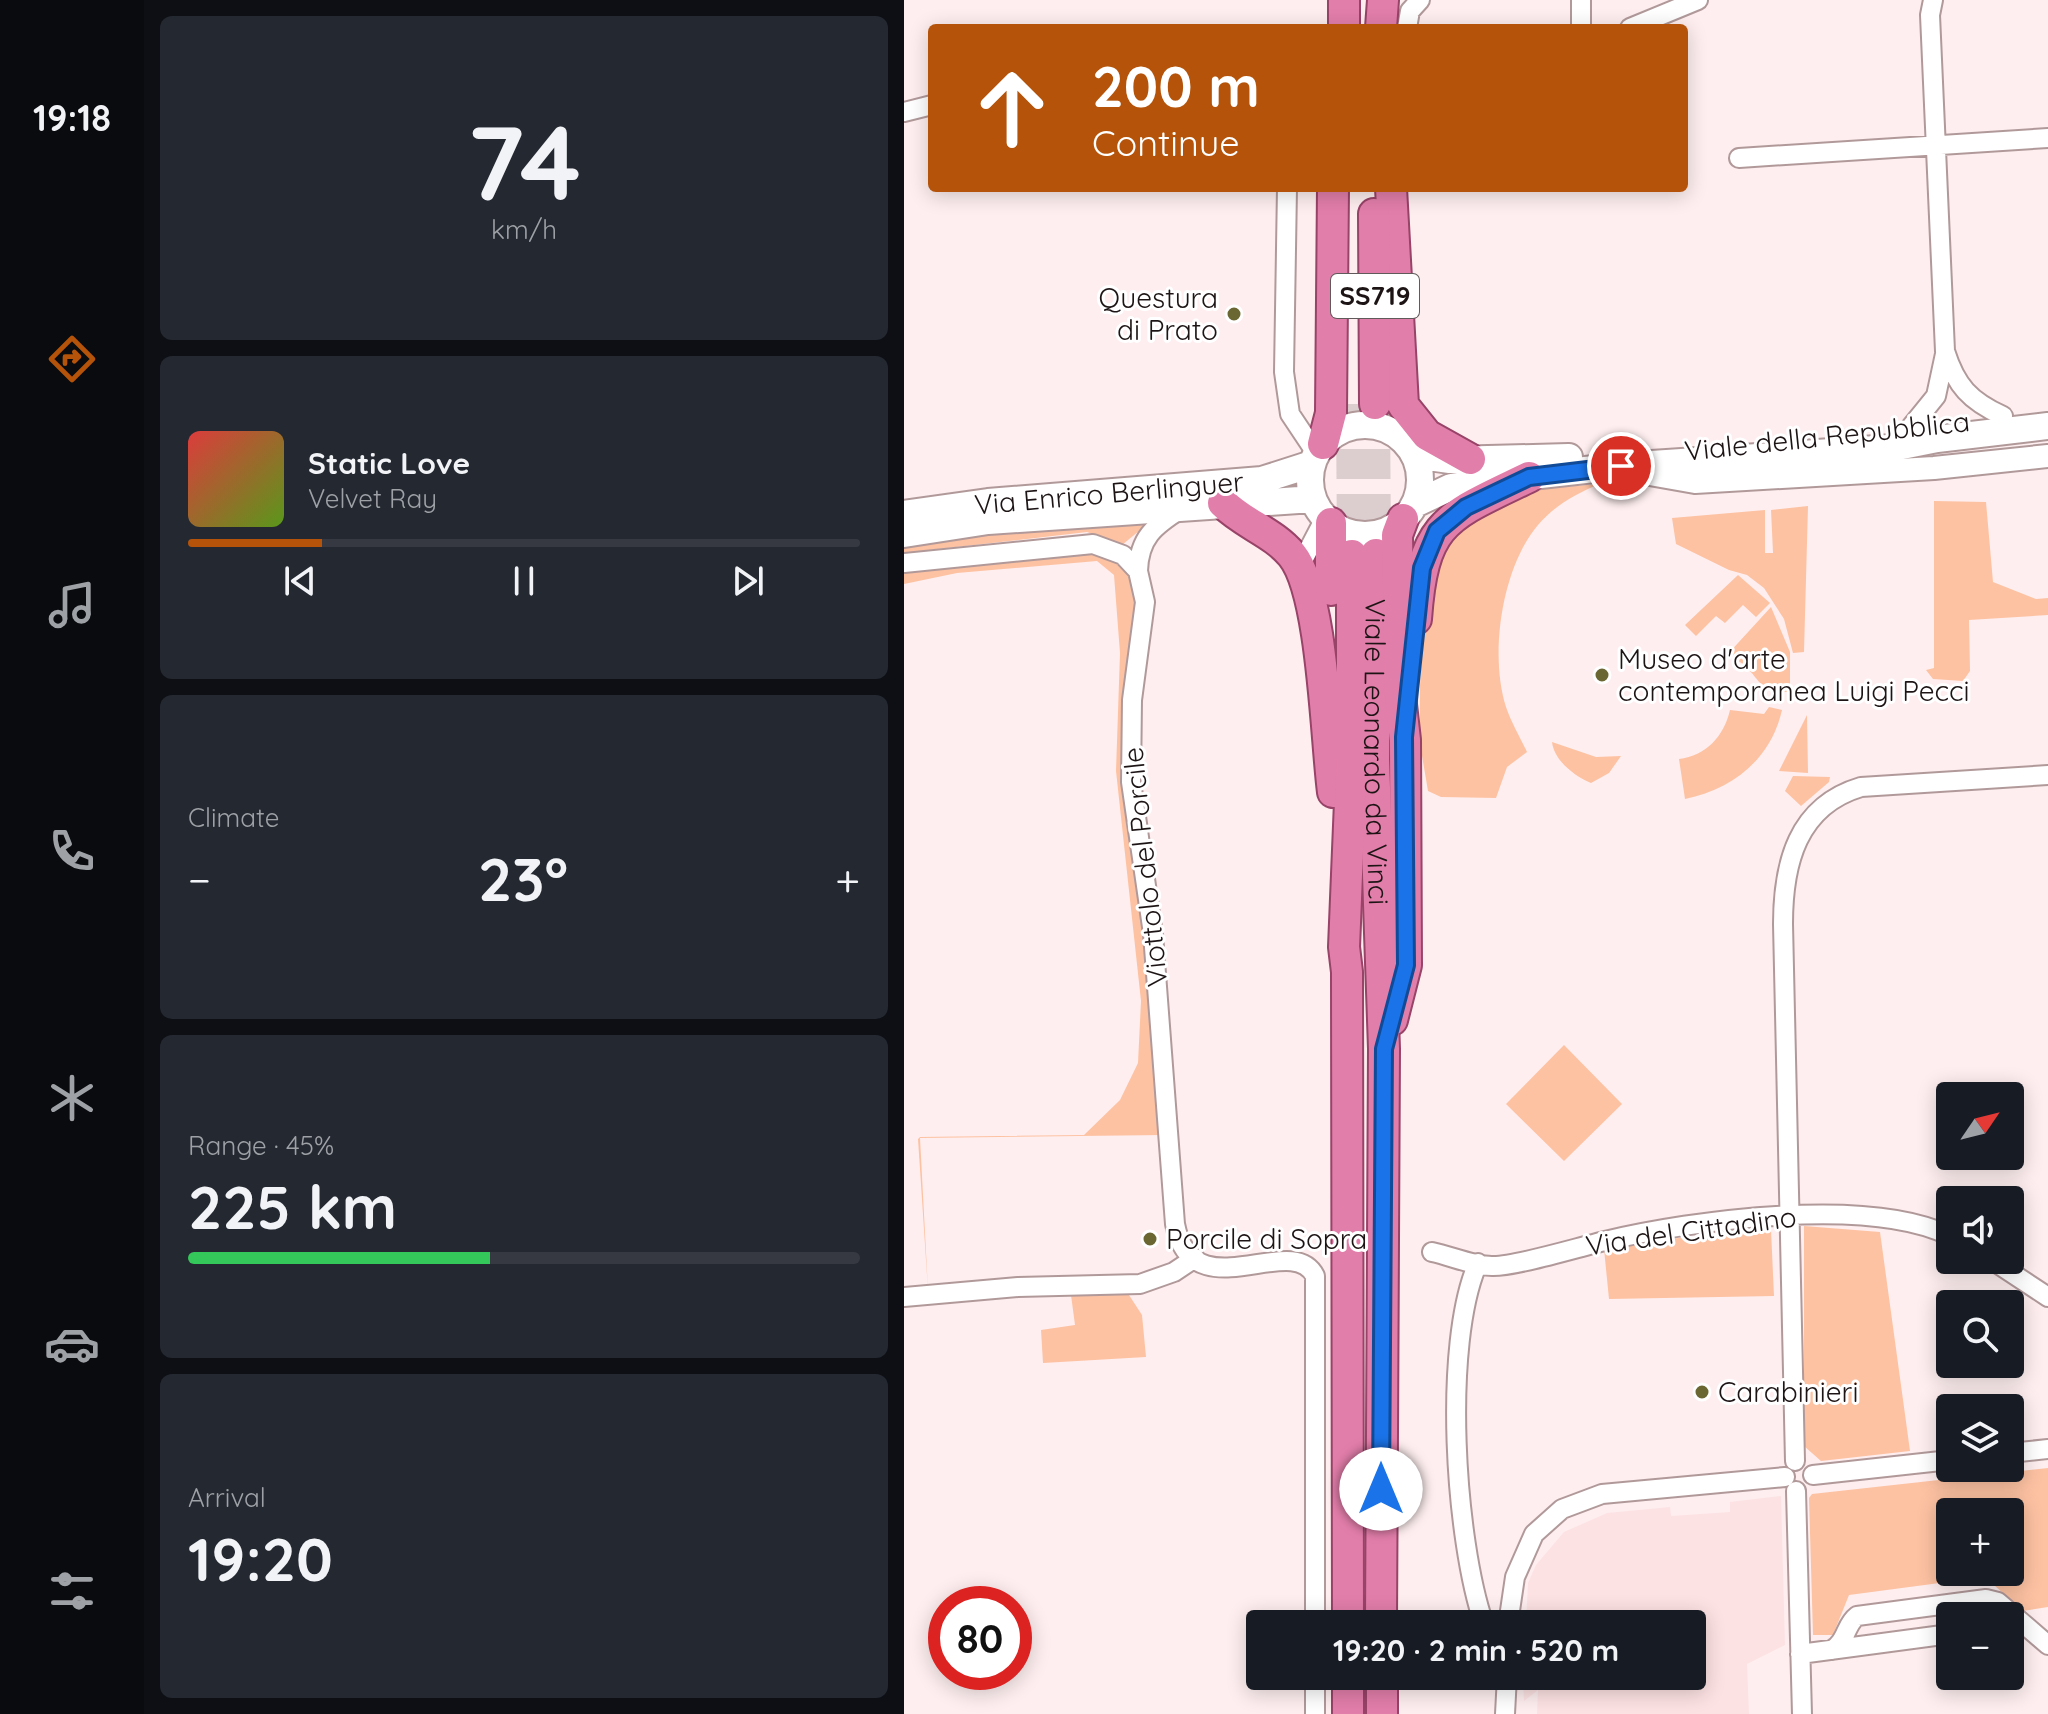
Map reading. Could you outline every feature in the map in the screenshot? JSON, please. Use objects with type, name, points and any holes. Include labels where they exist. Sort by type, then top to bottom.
[{"type":"highway","points":[[1344,0],[1344,24]]},
{"type":"highway","points":[[1317,454],[1331,413],[1333,192]]},
{"type":"highway","name":"SS719","points":[[1350,192],[1363,404],[1374,192]]},
{"type":"highway","points":[[1391,192],[1403,405],[1417,425],[1436,441],[1470,459]]},
{"type":"highway","points":[[1401,379],[1396,411],[1406,445]]},
{"type":"highway","points":[[1404,737],[1419,582],[1430,542],[1455,515],[1540,476]]},
{"type":"highway","points":[[1223,503],[1275,537],[1300,566],[1307,582],[1320,658],[1333,792]]},
{"type":"highway","points":[[1384,1049],[1406,965],[1404,737],[1397,535],[1409,511]]},
{"type":"highway","points":[[1323,513],[1335,898],[1344,947]]},
{"type":"highway","name":"Viale Leonardo da Vinci","points":[[1348,1610],[1347,972],[1344,947],[1364,554],[1384,1049],[1381,1610]]},
{"type":"highway","points":[[1348,1690],[1348,1714]]},
{"type":"highway","points":[[1382,1690],[1382,1714]]},
{"type":"main road","name":"Viale della Repubblica","points":[[1406,445],[1470,459],[1713,452],[1906,433],[2003,416],[2048,412]]},
{"type":"main road","points":[[1362,424],[1381,427],[1406,445],[1421,484],[1409,511],[1385,531],[1364,535],[1323,513],[1317,454],[1344,429],[1362,424]]},
{"type":"main road","name":"Viale della Repubblica","points":[[1409,511],[1462,484],[1621,466],[1892,448],[1937,439],[2048,426]]},
{"type":"main road","name":"Via Enrico Berlinguer","points":[[904,514],[988,502],[1262,480],[1317,454]]},
{"type":"main road","name":"Via Enrico Berlinguer","points":[[904,534],[988,521],[1223,503],[1323,513]]},
{"type":"street","points":[[1408,24],[1410,11],[1420,0]]},
{"type":"street","points":[[1581,0],[1581,24]]},
{"type":"street","points":[[1640,24],[1698,0]]},
{"type":"street","points":[[1906,433],[1936,396],[1945,351],[1934,147],[1930,15],[1933,0]]},
{"type":"street","points":[[904,112],[928,106]]},
{"type":"street","points":[[1739,158],[2048,138]]},
{"type":"street","points":[[1287,192],[1284,372],[1290,414],[1317,454]]},
{"type":"street","points":[[1945,351],[1955,379],[1969,398],[2003,416]]},
{"type":"street","name":"Viale della Repubblica","points":[[1540,476],[1661,473],[1695,482],[1934,468],[2048,456]]},
{"type":"street","points":[[1138,571],[1139,549],[1146,536],[1158,523],[1185,507]]},
{"type":"street","points":[[1300,566],[1323,513]]},
{"type":"street","points":[[904,563],[1093,544],[1123,555],[1138,571]]},
{"type":"street","name":"Viottolo del Porcile","points":[[1138,571],[1145,602],[1141,658],[1132,700],[1131,782],[1156,962],[1175,1224],[1179,1239],[1195,1258]]},
{"type":"street","points":[[1795,1461],[1783,888],[1796,841],[1827,803],[1861,787],[2048,775]]},
{"type":"street","name":"Via del Cittadino","points":[[1432,1252],[1492,1266],[1629,1235],[1789,1214],[1863,1216],[1923,1225],[1936,1230]]},
{"type":"street","points":[[904,1297],[1018,1287],[1140,1284],[1174,1272],[1195,1258],[1207,1265],[1223,1268],[1300,1262],[1312,1270],[1316,1286],[1315,1610]]},
{"type":"street","points":[[1478,1263],[1461,1335],[1456,1394],[1466,1543],[1481,1610]]},
{"type":"street","points":[[2013,1274],[2048,1297]]},
{"type":"street","points":[[2024,1452],[2048,1449]]},
{"type":"street","points":[[1510,1610],[1515,1577],[1534,1534],[1562,1509],[1602,1494],[1790,1484],[1808,1486],[1813,1475],[1809,1466],[1795,1461]]},
{"type":"street","points":[[1795,1461],[1787,1468],[1802,1714]]},
{"type":"street","points":[[1813,1475],[1936,1462]]},
{"type":"street","points":[[1963,1602],[1986,1599],[1998,1602]]},
{"type":"street","points":[[1832,1650],[1841,1644],[1854,1618],[1936,1606]]},
{"type":"street","points":[[2024,1630],[2048,1645]]},
{"type":"street","points":[[1800,1654],[1936,1636]]},
{"type":"street","points":[[1315,1690],[1315,1714]]},
{"type":"street","points":[[1505,1714],[1506,1690]]},
{"type":"shaded area","points":[[1599,484],[1566,501],[1538,525],[1515,564],[1508,587],[1499,637],[1501,686],[1508,713],[1527,752],[1507,767],[1496,798],[1441,797],[1428,791],[1420,744],[1420,685],[1428,566],[1443,532],[1512,491]]},
{"type":"shaded area","points":[[1934,501],[1986,502],[1993,582],[2036,599],[2048,598],[2048,615],[1969,620],[1970,671],[1963,681],[1933,679],[1926,670],[1934,668]]},
{"type":"shaded area","points":[[1808,506],[1804,652],[1793,653],[1784,619],[1764,588],[1747,575],[1729,570],[1676,544],[1672,518],[1765,510],[1765,553],[1773,553],[1771,510]]},
{"type":"shaded area","points":[[1151,521],[1122,545],[1087,532],[904,553],[904,543],[962,534]]},
{"type":"shaded area","points":[[1097,551],[1121,565],[1136,588],[1141,887],[1164,1135],[920,1138],[928,1290],[918,1139],[920,1137],[1084,1135],[1120,1100],[1138,1063],[1141,1001],[1116,771],[1120,653],[1114,575],[1097,561],[957,573],[904,584],[904,573]]},
{"type":"shaded area","points":[[1738,575],[1770,603],[1756,617],[1743,605],[1725,623],[1716,616],[1696,636],[1685,625]]},
{"type":"shaded area","points":[[1771,607],[1790,652],[1790,692],[1767,688],[1743,664],[1727,655]]},
{"type":"shaded area","points":[[1769,707],[1782,710],[1777,727],[1759,757],[1719,788],[1685,799],[1679,759],[1698,754],[1712,743],[1723,728],[1730,710],[1764,714]]},
{"type":"shaded area","points":[[1807,715],[1808,773],[1779,771]]},
{"type":"shaded area","points":[[1552,742],[1596,757],[1621,756],[1609,773],[1591,783],[1566,767]]},
{"type":"shaded area","points":[[1793,776],[1830,777],[1829,782],[1801,806],[1785,791]]},
{"type":"shaded area","points":[[1564,1045],[1622,1104],[1564,1161],[1506,1104]]},
{"type":"shaded area","points":[[1804,1226],[1880,1232],[1910,1451],[1821,1461],[1804,1446]]},
{"type":"shaded area","points":[[1771,1230],[1774,1296],[1609,1299],[1604,1249],[1645,1241]]},
{"type":"shaded area","points":[[1127,1292],[1142,1315],[1146,1357],[1043,1363],[1041,1330],[1075,1325],[1071,1295]]},
{"type":"shaded area","points":[[2048,1468],[2048,1607],[2024,1611],[2024,1602],[2013,1602],[1995,1586],[2024,1586],[2024,1498],[1936,1498],[1936,1583],[1849,1595],[1833,1635],[1813,1635],[1809,1498],[1812,1494],[1936,1480],[2024,1482],[2024,1471]]},
{"type":"shaded area","points":[[1781,1496],[1785,1645],[1747,1664],[1749,1714],[1537,1714],[1538,1690],[1706,1690],[1706,1610],[1527,1610],[1528,1583],[1536,1565],[1564,1532],[1607,1513],[1670,1507],[1671,1516],[1730,1512],[1730,1502]]},
{"type":"shaded area","points":[[1524,1690],[1538,1690],[1524,1701]]},
{"type":"tunnel","points":[[1351,404],[1352,555]]},
{"type":"tunnel","points":[[1375,404],[1376,554]]},
{"type":"place","name":"Questura di Prato","points":[[1234,314]]},
{"type":"place","name":"Museo d'arte contemporanea Luigi Pecci","points":[[1602,675]]},
{"type":"place","name":"Porcile di Sopra","points":[[1150,1239]]},
{"type":"place","name":"Carabinieri","points":[[1702,1392]]},
{"type":"route","points":[[1381,1489],[1384,1049],[1406,965],[1404,737],[1422,568],[1437,531],[1444,522],[1466,507],[1529,477],[1621,466]]}]
